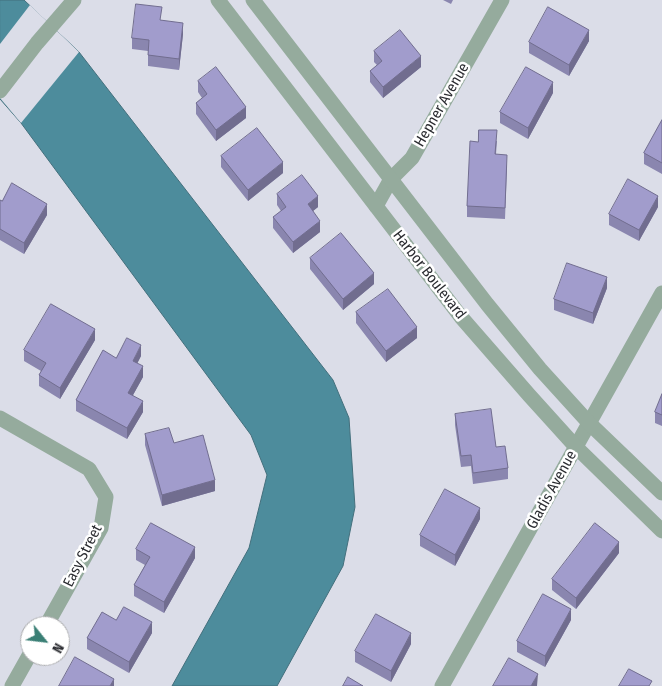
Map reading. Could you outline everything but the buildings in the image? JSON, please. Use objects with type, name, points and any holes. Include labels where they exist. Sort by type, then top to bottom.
[{"type":"street","points":[[0,91],[74,0]]},
{"type":"street","name":"Harbor Boulevard","points":[[218,0],[461,317],[576,447],[662,531]]},
{"type":"street","name":"Harbor Boulevard","points":[[253,0],[487,304],[540,369],[589,423],[662,493]]},
{"type":"street","name":"Hepner Avenue","points":[[376,206],[391,179],[412,158],[502,0]]},
{"type":"street","name":"Gladis Avenue","points":[[442,686],[662,293]]},
{"type":"street","name":"Easy Street","points":[[0,418],[89,469],[106,497],[100,528],[52,616]]},
{"type":"street","points":[[12,686],[23,666]]},
{"type":"water","points":[[0,0],[24,0],[79,52],[333,380],[349,418],[355,507],[343,566],[277,686],[172,686],[249,548],[267,475],[251,435],[21,123],[0,99]]},
{"type":"pier","points":[[30,5],[79,52],[21,123],[0,98],[0,44]]}]
